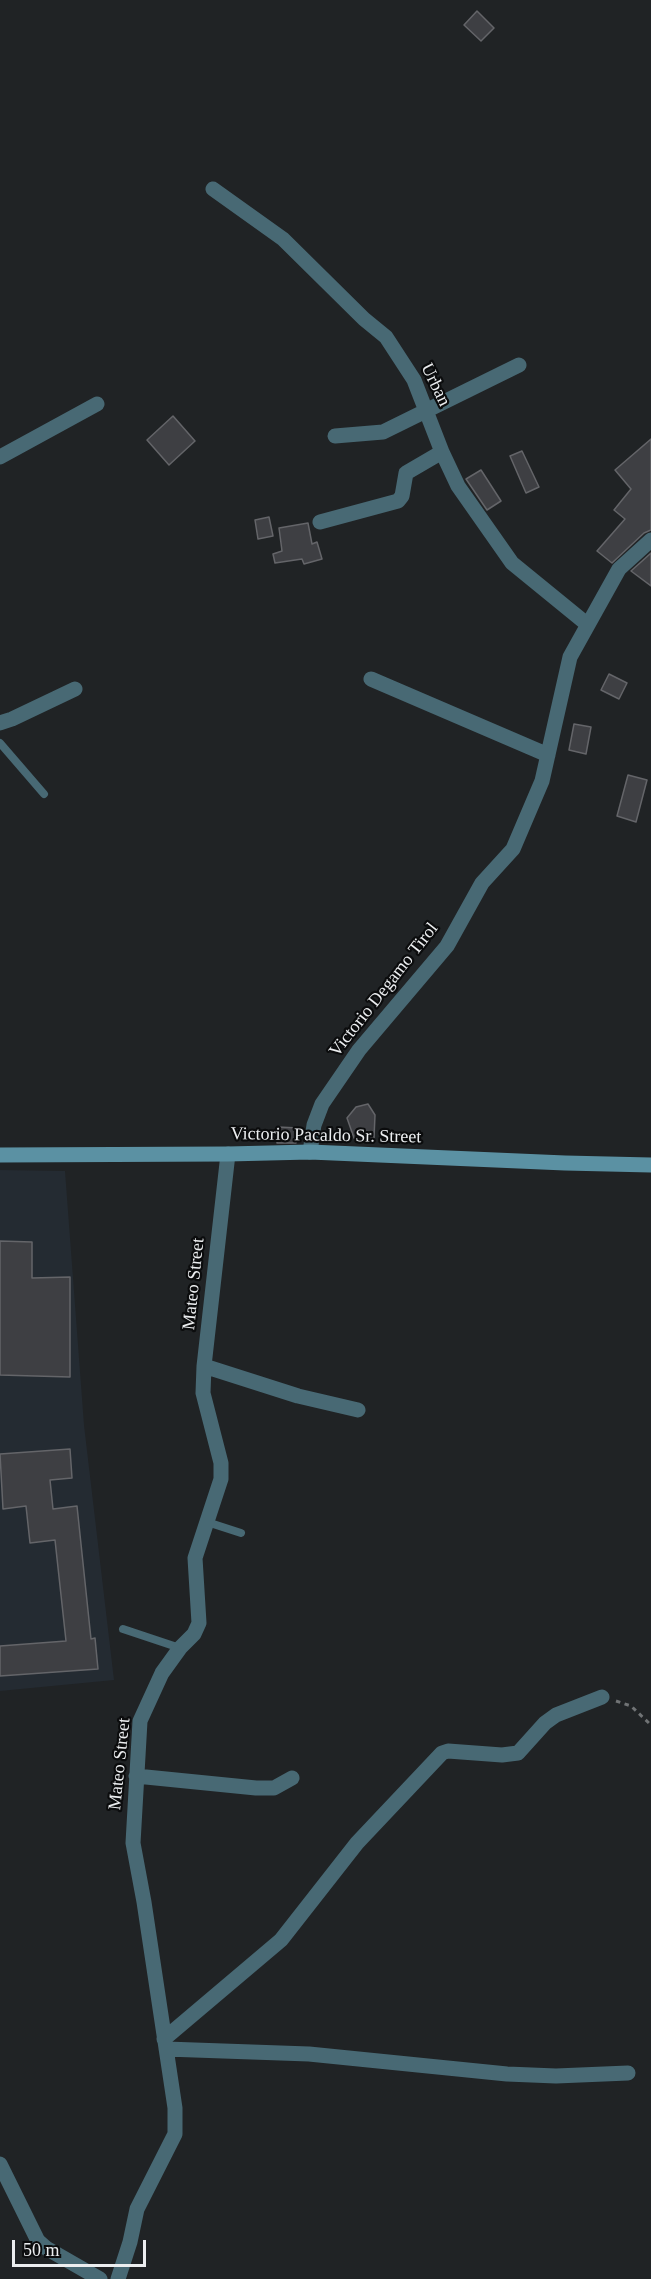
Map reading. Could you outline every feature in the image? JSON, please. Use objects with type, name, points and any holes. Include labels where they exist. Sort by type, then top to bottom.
[{"type":"street","name":"Urban","points":[[213,189],[283,238],[364,319],[386,337],[414,380],[458,486],[512,563],[588,625]]},
{"type":"street","points":[[334,436],[383,432],[519,365]]},
{"type":"street","points":[[0,457],[97,404]]},
{"type":"street","points":[[321,522],[398,501],[402,496],[406,473],[442,452]]},
{"type":"street","name":"Victorio Degamo Tirol","points":[[310,1152],[314,1125],[322,1104],[358,1050],[447,946],[482,883],[513,849],[542,782],[570,657],[619,569],[651,540]]},
{"type":"street","points":[[371,679],[548,755]]},
{"type":"street","points":[[0,723],[75,689]]},
{"type":"street","name":"Victorio Pacaldo Sr. Street","points":[[0,1155],[228,1155],[310,1152],[651,1165]]},
{"type":"street","name":"Mateo Street","points":[[118,2279],[130,2242],[137,2209],[175,2134],[175,2108],[133,1843],[136,1776],[140,1721],[162,1673],[180,1648],[194,1634],[199,1623],[195,1558],[221,1479],[221,1463],[203,1393],[204,1366],[228,1155]]},
{"type":"street","points":[[204,1366],[298,1396],[358,1410]]},
{"type":"street","points":[[165,2044],[281,1940],[357,1843],[442,1753],[448,1751],[502,1755],[518,1753],[545,1723],[556,1715],[602,1697]]},
{"type":"street","points":[[136,1776],[256,1788],[274,1788],[292,1778]]},
{"type":"street","points":[[165,2044],[309,2054],[507,2074],[556,2076],[628,2073]]},
{"type":"street","points":[[0,2164],[38,2241],[100,2279]]},
{"type":"lane","points":[[0,743],[44,794]]},
{"type":"lane","points":[[207,1522],[241,1533]]},
{"type":"lane","points":[[123,1629],[180,1648]]},
{"type":"path","points":[[602,1697],[631,1706],[651,1725]]},
{"type":"shaded area","points":[[0,1170],[65,1171],[84,1425],[114,1680],[0,1691]]},
{"type":"building","points":[[477,11],[494,28],[481,41],[464,25]]},
{"type":"building","points":[[173,416],[195,441],[169,465],[147,440]]},
{"type":"building","points":[[651,439],[651,530],[644,533],[612,563],[597,551],[625,519],[614,510],[631,489],[615,470]]},
{"type":"building","points":[[522,451],[539,487],[526,493],[510,456]]},
{"type":"building","points":[[481,470],[501,501],[487,510],[466,479]]},
{"type":"building","points":[[269,517],[273,536],[258,539],[255,520]]},
{"type":"building","points":[[308,523],[312,544],[317,542],[322,559],[304,564],[302,559],[275,563],[273,554],[282,551],[279,528]]},
{"type":"building","points":[[651,553],[651,586],[631,571]]},
{"type":"building","points":[[609,674],[627,683],[619,699],[601,690]]},
{"type":"building","points":[[574,724],[591,727],[586,754],[569,750]]},
{"type":"building","points":[[628,775],[647,780],[636,822],[617,816]]},
{"type":"building","points":[[368,1104],[375,1115],[374,1138],[354,1138],[347,1118],[356,1107]]},
{"type":"building","points":[[278,1127],[298,1128],[296,1143],[277,1143]]},
{"type":"building","points":[[0,1241],[32,1242],[32,1278],[70,1277],[70,1377],[0,1375]]},
{"type":"building","points":[[70,1449],[72,1478],[50,1480],[53,1509],[77,1506],[91,1639],[95,1638],[98,1669],[0,1676],[0,1646],[66,1641],[55,1540],[30,1543],[26,1506],[3,1509],[0,1454]]}]
